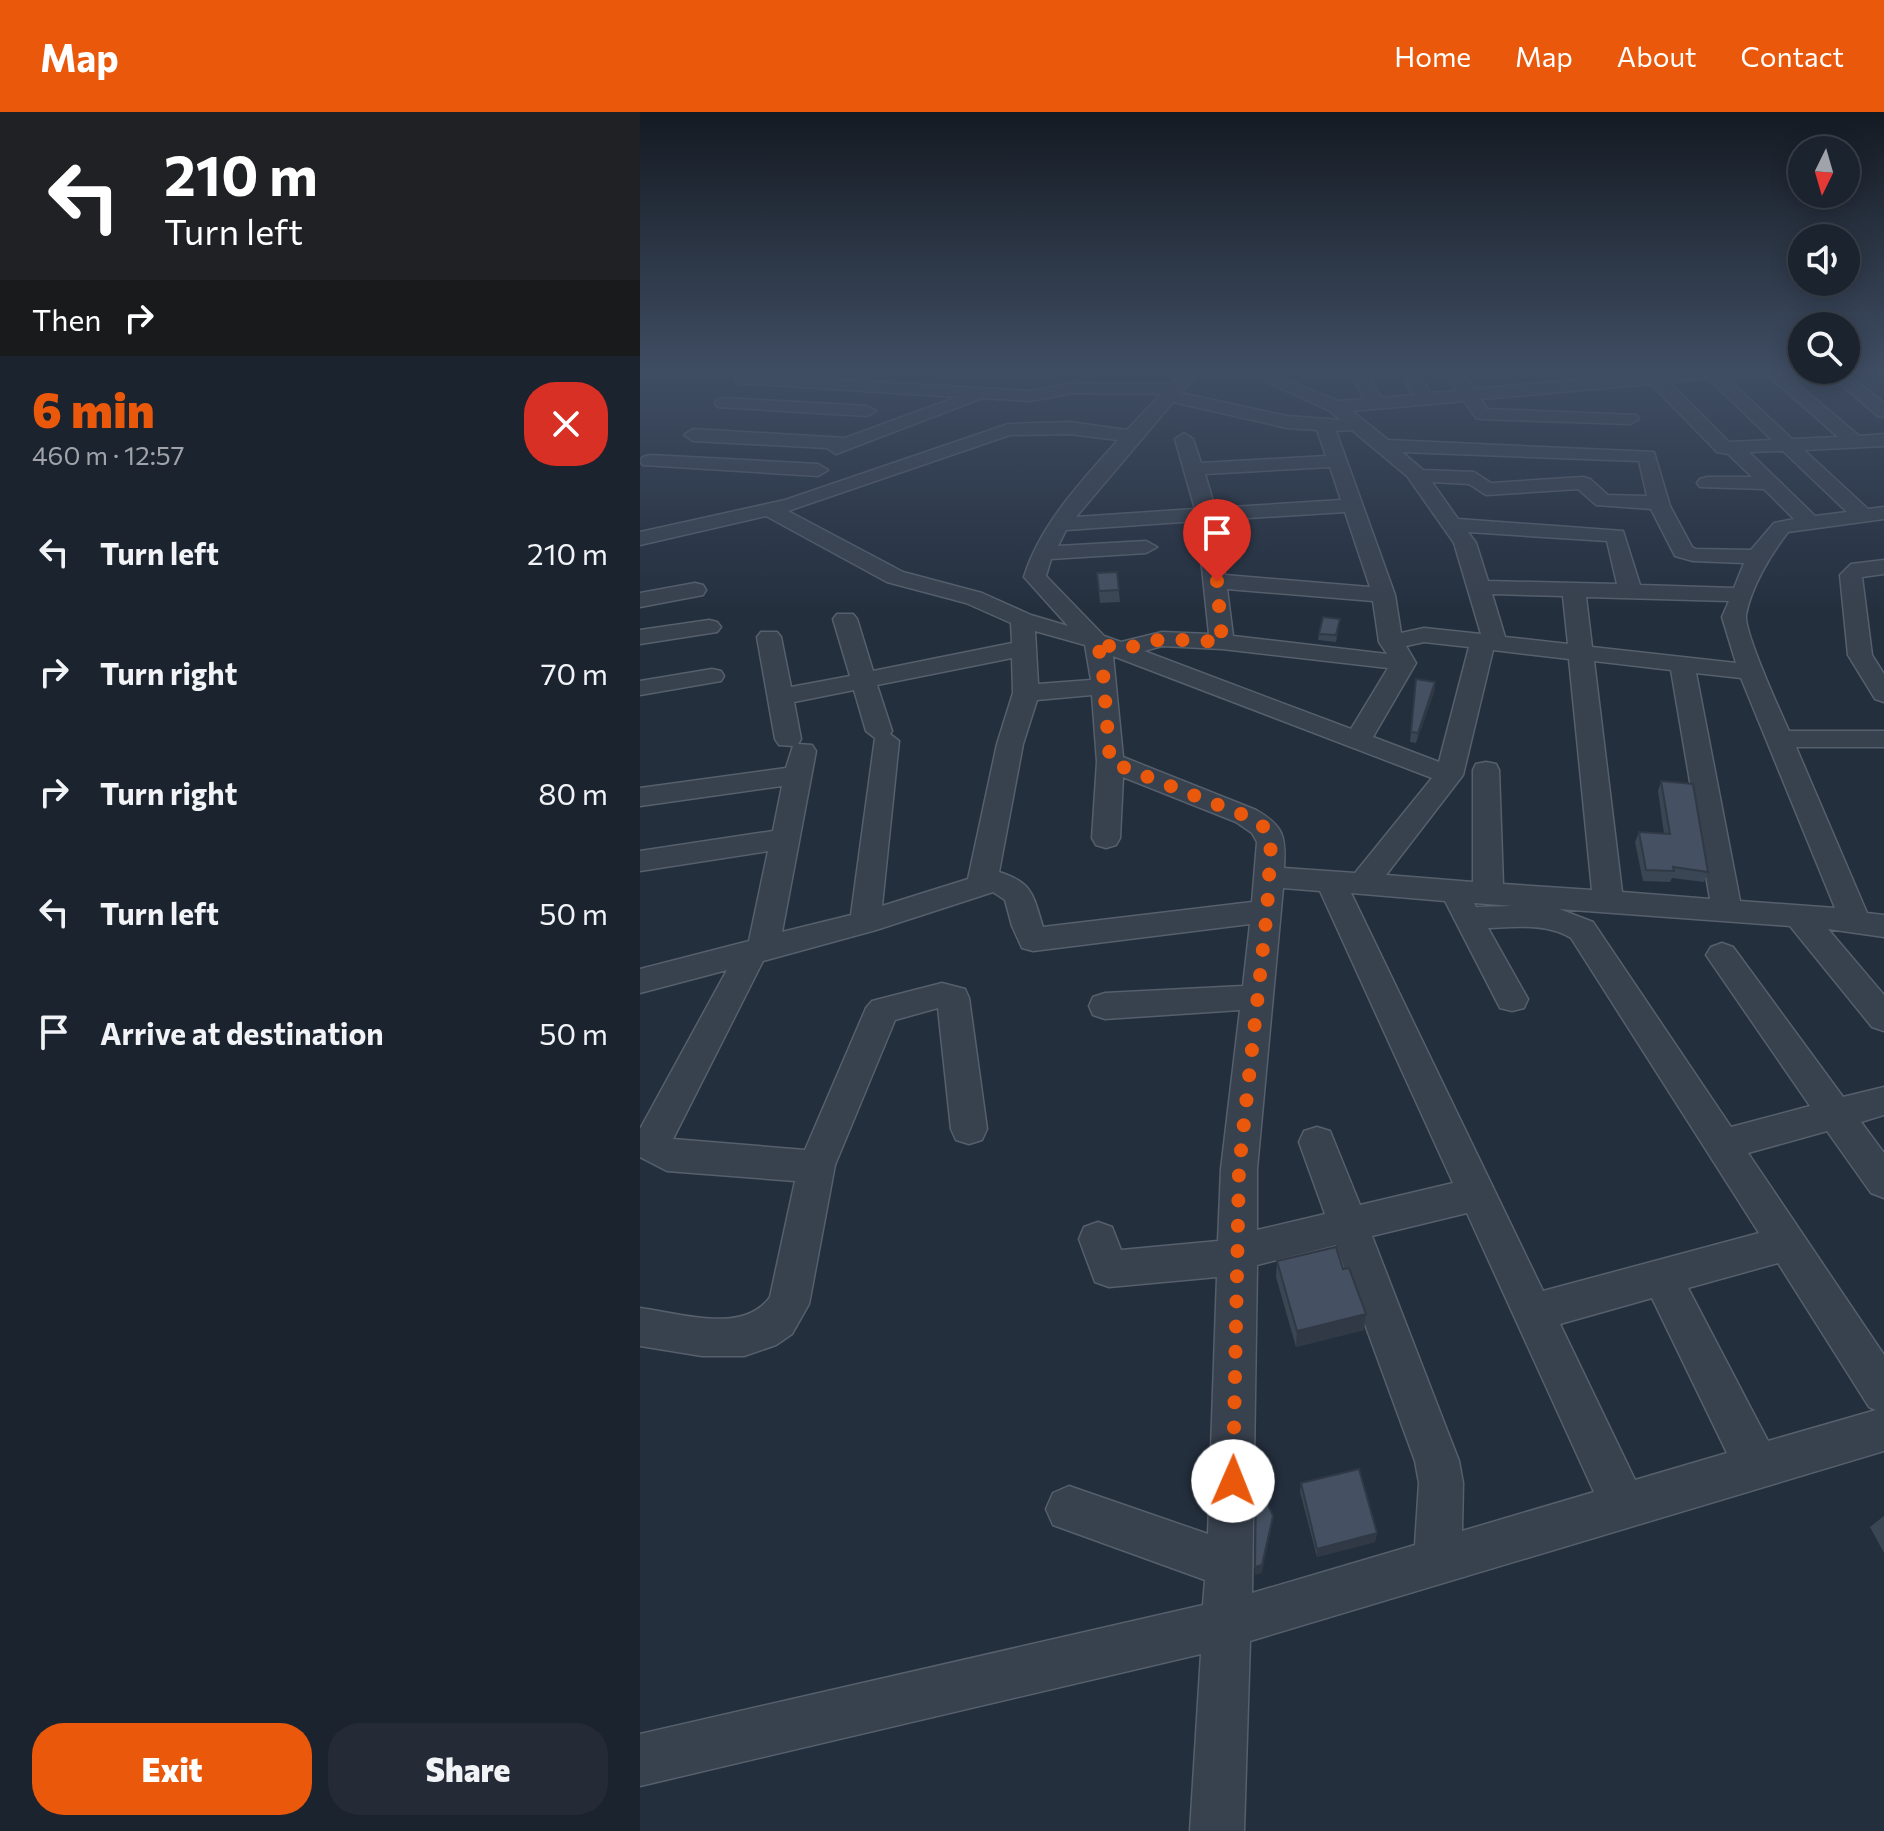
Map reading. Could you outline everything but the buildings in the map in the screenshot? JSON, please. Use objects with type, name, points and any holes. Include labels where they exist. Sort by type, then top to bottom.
[{"type":"street","points":[[779,507],[835,450]]},
{"type":"street","points":[[640,539],[779,507],[948,450]]},
{"type":"street","points":[[1120,450],[1060,524],[1036,566],[1035,577],[1108,645],[1162,639],[1398,653]]},
{"type":"street","points":[[1187,450],[1207,514],[1222,642]]},
{"type":"street","points":[[1334,450],[1335,461],[1354,505],[1384,595],[1398,653]]},
{"type":"street","points":[[1347,882],[1449,775],[1489,642],[1465,543],[1417,476],[1391,450]]},
{"type":"street","points":[[1620,450],[1647,456],[1659,503],[1683,551],[1697,555],[1757,557]]},
{"type":"street","points":[[1735,450],[1810,523]]},
{"type":"street","points":[[1793,450],[1818,474],[1874,515]]},
{"type":"street","points":[[1868,450],[1884,463]]},
{"type":"street","points":[[650,461],[818,470]]},
{"type":"street","points":[[1193,469],[1335,461]]},
{"type":"street","points":[[1417,476],[1474,469],[1486,489],[1583,483],[1599,500],[1659,503]]},
{"type":"street","points":[[1707,483],[1818,474]]},
{"type":"street","points":[[1435,501],[1496,504]]},
{"type":"street","points":[[1452,525],[1616,535],[1627,526],[1620,502]]},
{"type":"street","points":[[1060,524],[1354,505]]},
{"type":"street","points":[[779,507],[887,573],[974,598],[1023,620],[1108,645],[1449,775]]},
{"type":"street","points":[[1870,924],[1780,739],[1751,672],[1734,617],[1757,557],[1781,527],[1874,515]]},
{"type":"street","points":[[640,518],[687,526]]},
{"type":"street","points":[[1616,535],[1630,591]]},
{"type":"street","points":[[1044,553],[1146,547]]},
{"type":"street","points":[[1884,567],[1859,569],[1851,575],[1860,655],[1884,694]]},
{"type":"street","points":[[1217,581],[1384,595]]},
{"type":"street","points":[[1478,587],[1742,595]]},
{"type":"street","points":[[640,600],[695,590]]},
{"type":"street","points":[[1574,590],[1608,902]]},
{"type":"street","points":[[845,619],[883,736],[865,922]]},
{"type":"street","points":[[640,981],[865,922],[982,885],[1010,744],[1026,693],[1023,620]]},
{"type":"street","points":[[640,637],[709,627]]},
{"type":"street","points":[[1357,741],[1398,653],[1424,635],[1751,672]]},
{"type":"street","points":[[769,637],[780,697],[796,755],[785,839],[758,951],[656,1133],[653,1146],[667,1155],[817,1167]]},
{"type":"street","points":[[1106,838],[1110,762],[1102,660],[1108,645]]},
{"type":"street","points":[[780,697],[1024,648]]},
{"type":"street","points":[[1682,664],[1727,911]]},
{"type":"street","points":[[640,688],[712,676]]},
{"type":"street","points":[[1026,693],[1104,686]]},
{"type":"street","points":[[1780,739],[1884,739]]},
{"type":"street","points":[[640,797],[796,755]]},
{"type":"street","points":[[1110,762],[1246,816],[1264,827],[1271,842],[1239,1169],[1229,1565],[1217,1831]]},
{"type":"street","points":[[1486,770],[1468,900],[1512,999]]},
{"type":"street","points":[[640,861],[785,839]]},
{"type":"street","points":[[983,877],[1010,885],[1019,892],[1033,940],[1267,894],[1347,882],[1468,900],[1572,922],[1582,930],[1884,1392]]},
{"type":"street","points":[[1347,882],[1477,1194],[1624,1506]]},
{"type":"street","points":[[1468,900],[1608,902],[1870,924]]},
{"type":"street","points":[[1799,916],[1884,1018]]},
{"type":"street","points":[[1722,955],[1884,1182]]},
{"type":"street","points":[[640,1327],[740,1338],[755,1336],[776,1325],[789,1304],[817,1167],[881,1013],[942,995],[953,998],[969,1129]]},
{"type":"street","points":[[1105,1006],[1258,997]]},
{"type":"street","points":[[1723,1144],[1884,1101]]},
{"type":"street","points":[[1317,1142],[1437,1461],[1441,1483],[1437,1562]]},
{"type":"street","points":[[1098,1239],[1109,1269],[1237,1255],[1477,1194]]},
{"type":"street","points":[[1535,1312],[1788,1243]]},
{"type":"street","points":[[1662,1277],[1757,1467]]},
{"type":"street","points":[[640,1760],[1227,1624],[1884,1429]]},
{"type":"street","points":[[1069,1509],[1229,1565]]},
{"type":"route","points":[[1217,581],[1222,642],[1162,639],[1120,650],[1096,641],[1102,660],[1110,762],[1246,816],[1264,827],[1271,842],[1267,911],[1239,1169],[1233,1481]]}]
